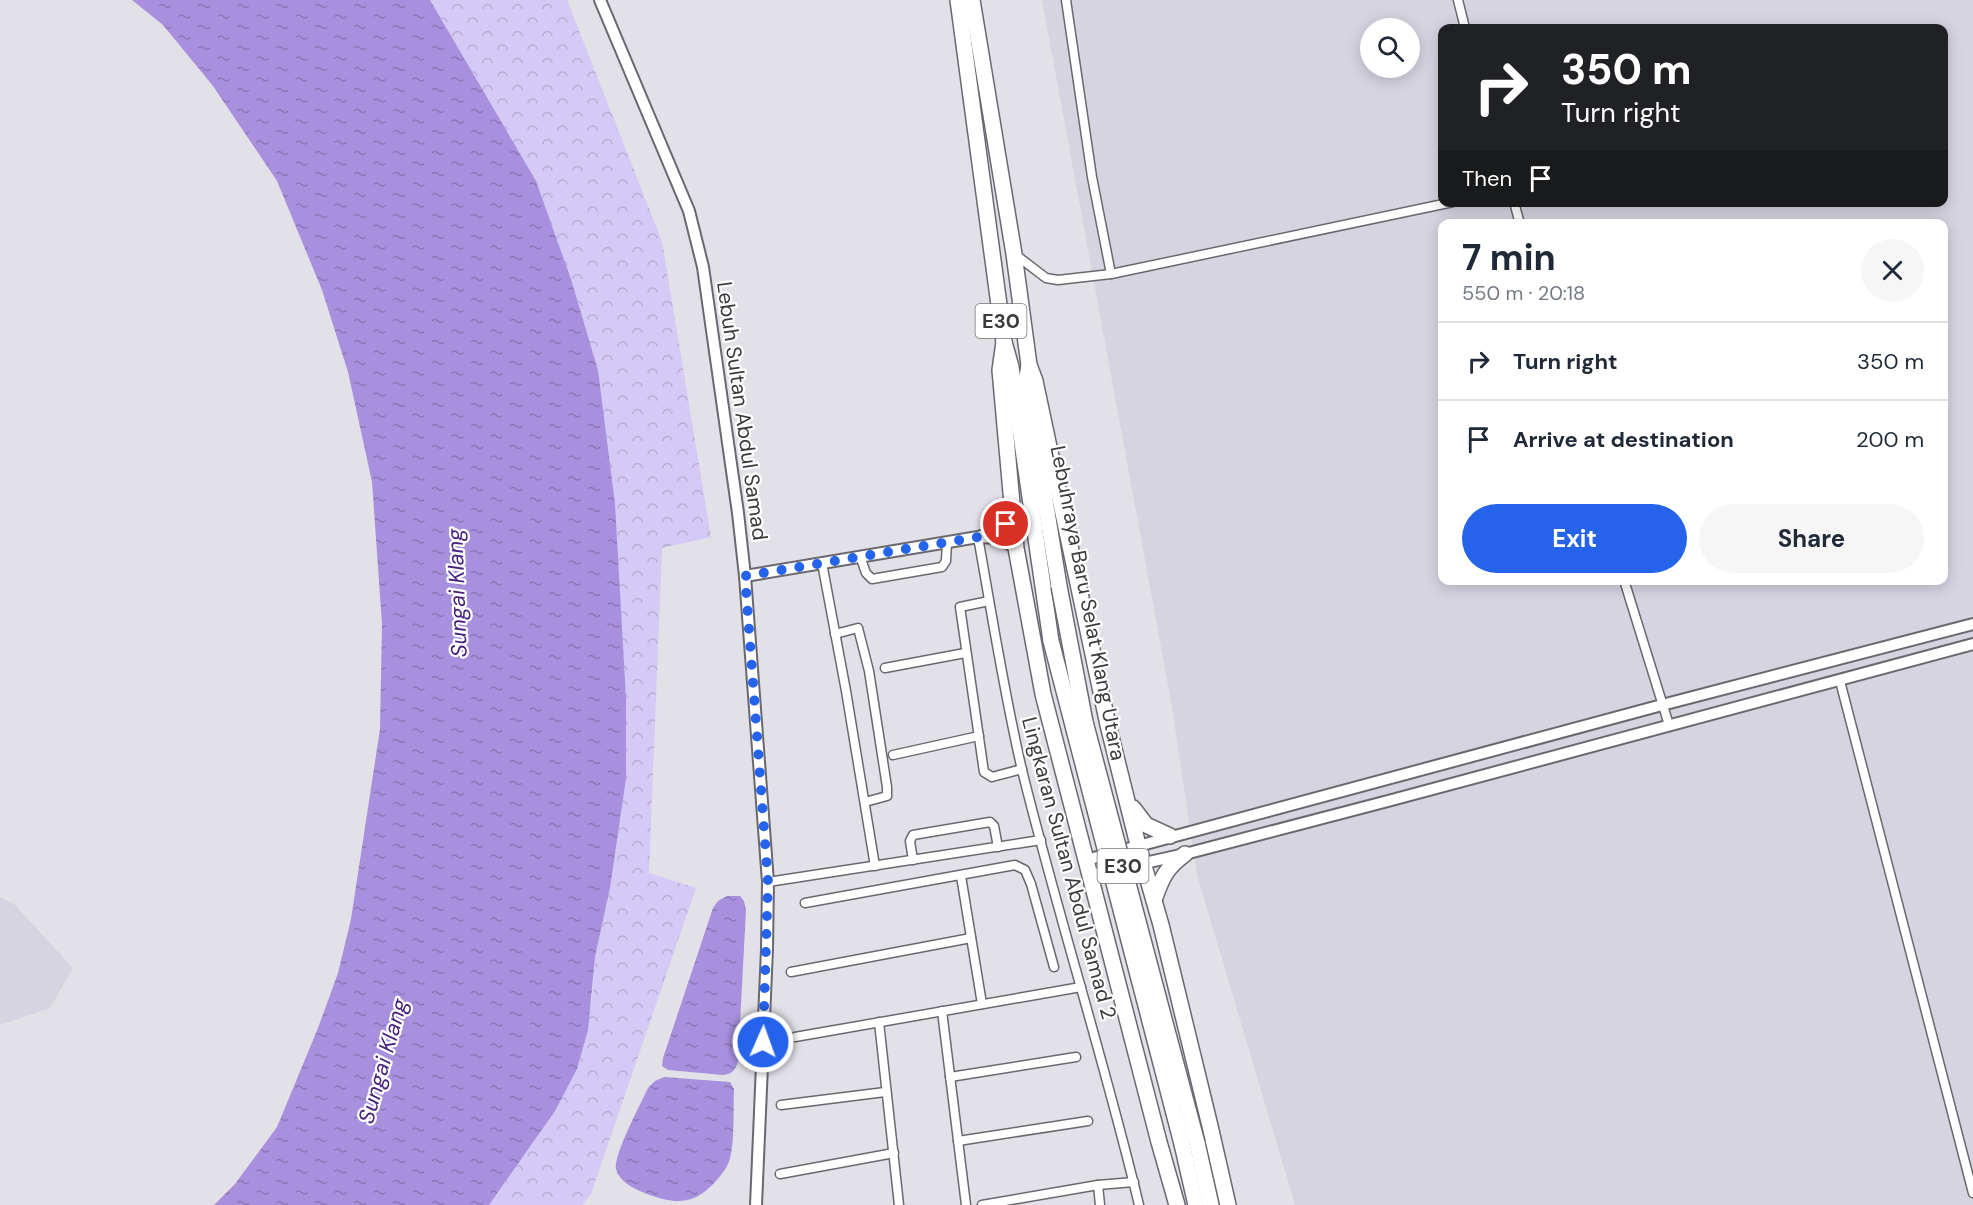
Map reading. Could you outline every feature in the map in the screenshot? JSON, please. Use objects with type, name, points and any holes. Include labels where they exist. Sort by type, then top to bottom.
[{"type":"highway","name":"Lebuhraya Baru Selat Klang Utara","points":[[958,0],[1004,342],[1011,367],[1051,640],[1190,1144],[1211,1205]]},
{"type":"highway","name":"Lebuhraya Baru Selat Klang Utara","points":[[972,0],[1014,254],[1029,365],[1026,383],[1059,586],[1085,722],[1190,1144],[1196,1205]]},
{"type":"highway","points":[[1004,342],[1000,370],[1016,548],[1043,694],[1177,1205]]},
{"type":"highway","points":[[1029,365],[1035,381],[1108,724],[1154,900],[1228,1205]]},
{"type":"highway","points":[[1128,801],[1146,825],[1170,836]]},
{"type":"highway","points":[[1154,900],[1164,873],[1185,854]]},
{"type":"street","name":"Lebuh Sultan Abdul Samad","points":[[600,0],[688,211],[703,267],[745,576],[768,882],[756,1205]]},
{"type":"street","points":[[1066,0],[1092,177],[1111,274]]},
{"type":"street","points":[[1458,0],[1464,24]]},
{"type":"street","points":[[1014,254],[1046,278],[1058,280],[1111,274],[1438,205]]},
{"type":"street","points":[[978,537],[1014,518]]},
{"type":"street","points":[[745,576],[978,537],[999,538],[1016,548]]},
{"type":"street","name":"Lingkaran Sultan Abdul Samad 2","points":[[978,537],[1002,680],[1022,769],[1139,1205]]},
{"type":"street","points":[[860,556],[866,573],[872,579],[942,567],[946,561],[947,542]]},
{"type":"street","points":[[822,563],[875,866]]},
{"type":"street","points":[[1626,585],[1669,725]]},
{"type":"street","points":[[989,601],[960,607],[984,771],[992,777],[1022,769]]},
{"type":"street","points":[[1086,860],[1973,624]]},
{"type":"street","points":[[836,634],[858,628],[869,672],[887,796],[865,802]]},
{"type":"street","points":[[1090,875],[1185,854],[1973,645]]},
{"type":"street","points":[[885,668],[965,652]]},
{"type":"street","points":[[1840,681],[1973,1193]]},
{"type":"street","points":[[893,755],[979,736]]},
{"type":"street","points":[[1488,753],[1493,773]]},
{"type":"street","points":[[913,860],[910,841],[913,835],[990,822],[994,826],[998,847]]},
{"type":"street","points":[[768,882],[1041,840]]},
{"type":"street","points":[[805,903],[1015,865],[1025,870],[1031,884],[1054,967]]},
{"type":"street","points":[[961,876],[982,1004]]},
{"type":"street","points":[[791,972],[971,939]]},
{"type":"street","points":[[795,1037],[1081,987]]},
{"type":"street","points":[[942,1011],[966,1205]]},
{"type":"street","points":[[879,1022],[899,1205]]},
{"type":"street","points":[[950,1077],[1076,1057]]},
{"type":"street","points":[[781,1105],[885,1092]]},
{"type":"street","points":[[958,1141],[1088,1121]]},
{"type":"street","points":[[780,1174],[894,1153]]},
{"type":"street","points":[[982,1205],[1029,1201],[1098,1185],[1134,1182]]},
{"type":"street","points":[[1098,1185],[1100,1205]]},
{"type":"shaded area","points":[[1042,0],[1973,0],[1973,1205],[1295,1205],[1197,875],[1171,702]]},
{"type":"shaded area","points":[[0,897],[14,904],[73,968],[50,1008],[0,1025]]},
{"type":"green space","points":[[430,0],[567,0],[662,241],[711,537],[662,548],[649,873],[696,888],[591,1194],[582,1205],[489,1205],[555,1111],[592,1000],[595,957],[610,888],[626,779],[626,698],[620,603],[598,370],[571,279],[536,181]]},
{"type":"water","name":"Sungai Klang","points":[[132,0],[430,0],[536,181],[571,279],[598,370],[615,504],[626,698],[626,779],[610,888],[595,957],[588,1030],[577,1069],[555,1111],[489,1205],[214,1205],[235,1184],[277,1127],[338,973],[351,919],[380,729],[382,624],[372,482],[348,372],[322,290],[277,181],[213,86],[163,25]]},
{"type":"water","points":[[727,896],[740,896],[746,910],[737,1064],[731,1073],[723,1075],[668,1070],[662,1066],[663,1058],[713,908],[718,901]]},
{"type":"water","points":[[664,1077],[730,1082],[734,1089],[733,1142],[728,1164],[708,1189],[684,1201],[667,1200],[638,1190],[624,1182],[616,1169],[623,1142],[648,1088],[655,1081]]},
{"type":"route","points":[[763,1042],[768,882],[745,576],[978,537],[1006,524]]}]
